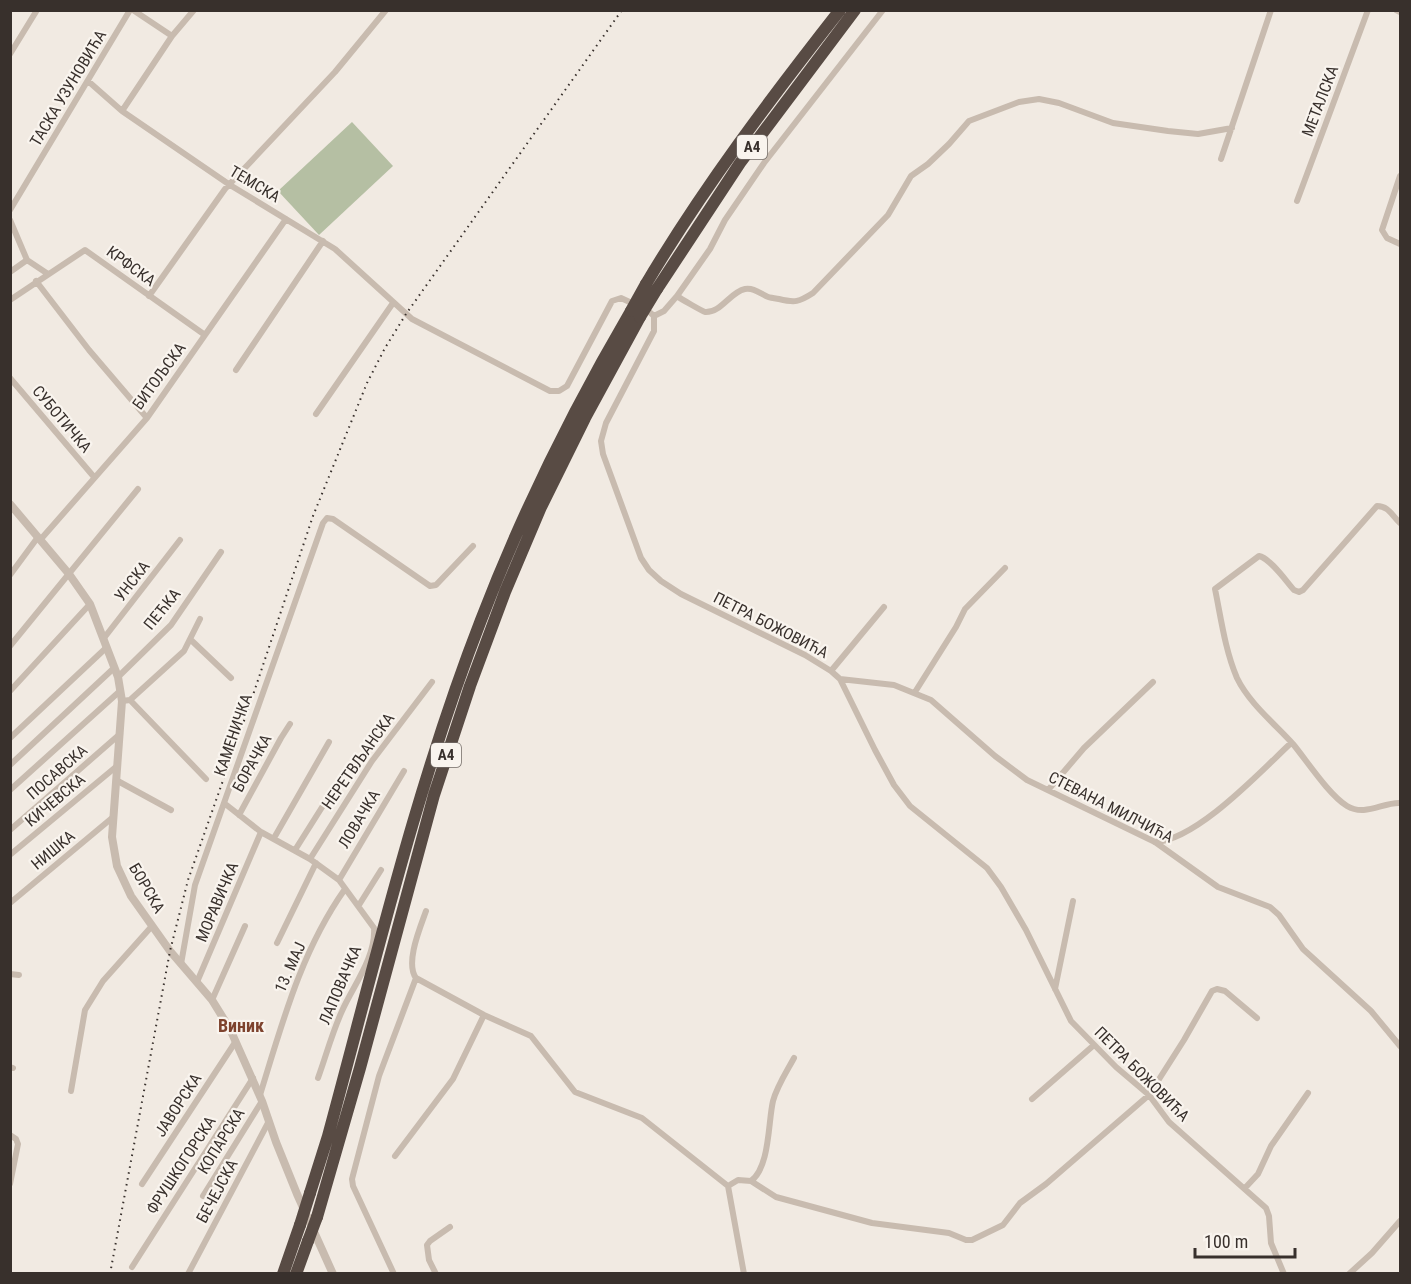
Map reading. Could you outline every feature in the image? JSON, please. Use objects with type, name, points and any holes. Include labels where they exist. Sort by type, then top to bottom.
[{"type":"highway","name":"A4","points":[[283,1274],[328,1136],[422,796],[474,638],[512,543],[552,455],[651,287],[681,228],[739,144],[840,10]]},
{"type":"highway","name":"A4","points":[[651,287],[740,163],[855,10]]},
{"type":"highway","name":"A4","points":[[296,1274],[317,1217],[434,795],[467,695],[505,592],[541,507],[635,314]]},
{"type":"street","points":[[10,54],[37,10]]},
{"type":"street","points":[[131,10],[172,36]]},
{"type":"street","name":"ТАСКА УЗУНОВИЋА","points":[[10,210],[131,10]]},
{"type":"street","points":[[122,111],[172,36],[194,10]]},
{"type":"street","points":[[149,296],[230,185],[335,72],[386,10]]},
{"type":"street","points":[[654,315],[664,311],[677,296],[710,249],[725,220],[764,163],[883,10]]},
{"type":"street","points":[[1221,159],[1271,10]]},
{"type":"street","name":"МЕТАЛСКА","points":[[1297,201],[1368,10]]},
{"type":"street","points":[[1396,10],[1401,12]]},
{"type":"street","name":"ТЕМСКА","points":[[88,81],[122,111],[230,185],[335,249],[393,303],[422,326],[555,392],[560,392],[567,386],[607,307],[615,299],[624,299],[654,315]]},
{"type":"street","points":[[677,296],[699,310],[707,312],[717,308],[738,291],[747,289],[758,290],[766,297],[793,303],[813,293],[888,215],[911,176],[949,144],[962,126],[969,121],[1019,102],[1039,99],[1059,103],[1113,123],[1168,131],[1198,134],[1232,128]]},
{"type":"street","points":[[1401,176],[1382,230],[1387,238],[1401,244]]},
{"type":"street","name":"БИТОЉСКА","points":[[10,574],[147,418],[286,219]]},
{"type":"street","points":[[10,220],[27,261],[48,274]]},
{"type":"street","points":[[236,370],[323,241]]},
{"type":"street","name":"КРФСКА","points":[[10,300],[86,250],[205,335]]},
{"type":"street","points":[[10,273],[27,261]]},
{"type":"street","points":[[36,281],[89,350],[147,418]]},
{"type":"street","points":[[316,414],[393,303]]},
{"type":"street","name":"ПЕТРА БОЖОВИЋА","points":[[654,315],[655,324],[651,338],[606,423],[601,441],[603,454],[642,558],[649,570],[681,594],[805,655],[840,679],[894,785],[910,807],[987,867],[1026,930],[1071,1021],[1116,1067],[1149,1095],[1169,1122],[1259,1200],[1268,1212],[1271,1243],[1284,1274]]},
{"type":"street","name":"СУБОТИЧКА","points":[[10,378],[94,477]]},
{"type":"street","points":[[10,646],[138,489]]},
{"type":"street","name":"БОРСКА","points":[[10,504],[69,574],[90,604],[118,677],[120,691],[126,701],[112,818],[114,854],[121,878],[152,926],[213,1000],[236,1041],[261,1098],[297,1194],[333,1274]]},
{"type":"street","points":[[1401,523],[1384,506],[1377,506],[1304,590],[1299,592],[1294,590],[1263,557],[1259,556],[1215,589],[1238,680],[1324,784],[1347,806],[1360,811],[1394,802],[1401,803]]},
{"type":"street","name":"КАМЕНИЧКА","points":[[181,964],[195,885],[323,523],[326,519],[333,519],[429,586],[436,585],[473,546]]},
{"type":"street","name":"УНСКА","points":[[104,638],[180,540]]},
{"type":"street","name":"ПЕЋКА","points":[[118,677],[171,625],[221,552]]},
{"type":"street","points":[[915,692],[965,609],[1005,568]]},
{"type":"street","points":[[10,691],[90,604]]},
{"type":"street","points":[[831,671],[884,607]]},
{"type":"street","points":[[200,619],[184,651],[126,701],[206,778]]},
{"type":"street","points":[[191,640],[231,678]]},
{"type":"street","points":[[10,738],[107,647]]},
{"type":"street","points":[[10,765],[114,668]]},
{"type":"street","name":"СТЕВАНА МИЛЧИЋА","points":[[840,679],[894,685],[931,700],[995,756],[1027,780],[1155,842],[1218,887],[1270,907],[1279,915],[1303,949],[1342,987],[1371,1011],[1401,1046]]},
{"type":"street","name":"НЕРЕТВЉАНСКА","points":[[277,943],[313,861],[372,761],[432,682]]},
{"type":"street","points":[[1049,789],[1084,748],[1153,682]]},
{"type":"street","points":[[10,790],[120,691]]},
{"type":"street","name":"БОРАЧКА","points":[[239,815],[290,724]]},
{"type":"street","name":"ПОСАВСКА","points":[[10,830],[121,734]]},
{"type":"street","points":[[274,838],[329,742]]},
{"type":"street","points":[[1155,842],[1172,838],[1220,809],[1292,743]]},
{"type":"street","name":"КИЧЕВСКА","points":[[11,854],[117,766]]},
{"type":"street","name":"ЛОВАЧКА","points":[[339,880],[404,771]]},
{"type":"street","points":[[117,780],[171,810]]},
{"type":"street","points":[[295,850],[331,793]]},
{"type":"street","name":"ЛАПОВАЧКА","points":[[224,803],[261,832],[313,861],[339,880],[373,925],[373,942],[366,963],[341,1012],[318,1078]]},
{"type":"street","name":"НИШКА","points":[[10,903],[112,818]]},
{"type":"street","name":"МОРАВИЧКА","points":[[197,982],[261,832]]},
{"type":"street","points":[[358,905],[381,870]]},
{"type":"street","name":"13. МАЈ","points":[[261,1098],[283,1016],[302,968],[345,889]]},
{"type":"street","points":[[1055,990],[1073,902]]},
{"type":"street","points":[[426,911],[413,956],[412,969],[416,978],[484,1016],[531,1036],[575,1092],[642,1118],[728,1186],[744,1274]]},
{"type":"street","points":[[71,1091],[85,1010],[102,981],[152,926]]},
{"type":"street","points":[[213,1000],[244,926]]},
{"type":"street","points":[[10,974],[19,975]]},
{"type":"street","points":[[394,1274],[353,1186],[352,1179],[379,1076],[416,978]]},
{"type":"street","points":[[728,1186],[738,1180],[751,1181],[776,1197],[872,1223],[949,1233],[972,1240],[1003,1225],[1020,1203],[1046,1184],[1149,1095],[1214,989],[1225,991],[1257,1018]]},
{"type":"street","points":[[395,1156],[453,1080],[484,1016]]},
{"type":"street","name":"ЈАВОРСКА","points":[[142,1184],[236,1041]]},
{"type":"street","points":[[1032,1099],[1094,1045]]},
{"type":"street","points":[[751,1181],[757,1175],[765,1153],[774,1098],[794,1058]]},
{"type":"street","name":"ФРУШКОГОРСКА","points":[[132,1267],[253,1078]]},
{"type":"street","points":[[1245,1188],[1258,1174],[1271,1146],[1308,1093]]},
{"type":"street","name":"КОПАРСКА","points":[[203,1196],[261,1098]]},
{"type":"street","name":"БЕЧЕЈСКА","points":[[188,1274],[269,1121]]},
{"type":"street","points":[[10,1184],[18,1144],[13,1137]]},
{"type":"street","points":[[1350,1274],[1401,1221]]},
{"type":"street","points":[[436,1274],[429,1260],[427,1245],[450,1227]]},
{"type":"green space","points":[[352,122],[393,166],[319,235],[278,191]]},
{"type":"railway","points":[[110,1274],[170,951],[188,880],[313,516],[367,383],[385,348],[406,314],[622,10]]},
{"type":"district","name":"Виник","points":[[241,1025]]}]
